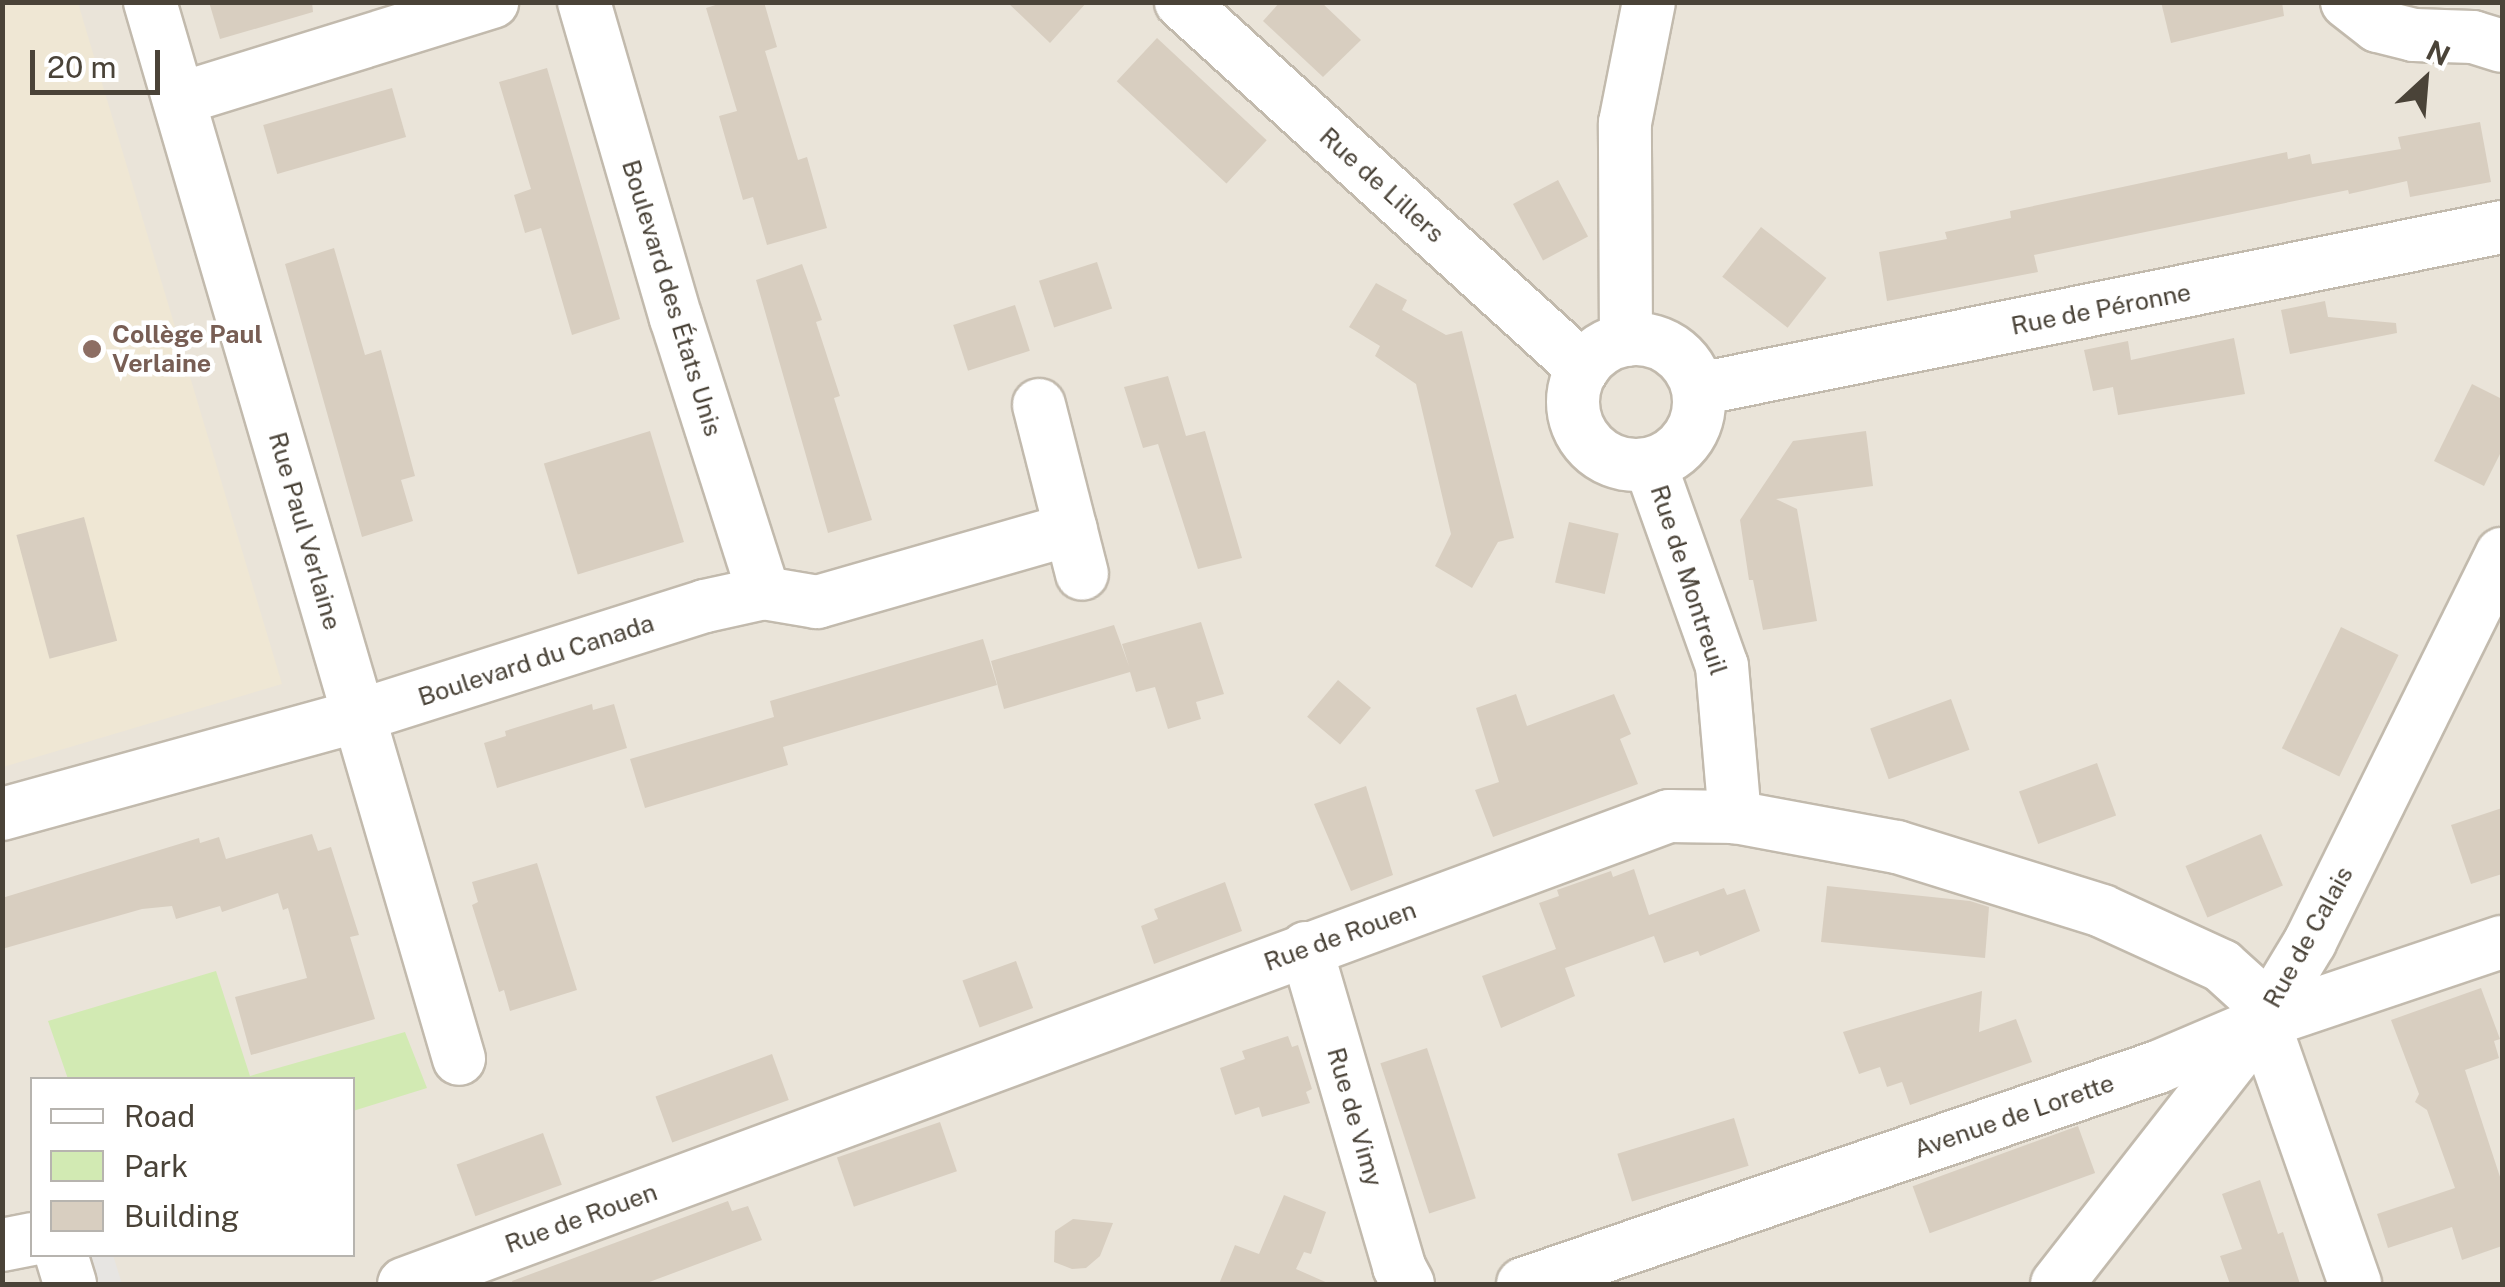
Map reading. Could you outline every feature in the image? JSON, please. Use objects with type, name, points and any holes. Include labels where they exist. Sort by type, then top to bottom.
[{"type":"street","name":"Rue Paul Verlaine","points":[[150,2],[459,1059]]},
{"type":"street","points":[[179,98],[492,2]]},
{"type":"street","name":"Boulevard des États Unis","points":[[584,2],[676,318],[764,594]]},
{"type":"street","name":"Rue de Lillers","points":[[1180,2],[1583,368]]},
{"type":"street","points":[[1626,340],[1625,123],[1649,2]]},
{"type":"street","points":[[2347,2],[2378,26],[2414,35],[2473,37],[2502,46]]},
{"type":"street","name":"Rue de Péronne","points":[[1699,390],[2502,227]]},
{"type":"street","points":[[1626,340],[1665,346],[1680,356],[1699,390],[1695,426],[1685,443],[1650,464],[1621,464],[1597,452],[1582,435],[1574,394],[1583,368],[1598,352],[1626,340]]},
{"type":"street","name":"Boulevard du Canada","points":[[2,814],[358,716],[705,606],[764,594],[817,602],[1077,551],[1039,405]]},
{"type":"street","name":"Rue de Montreuil","points":[[1650,464],[1722,666],[1735,817]]},
{"type":"street","name":"Rue de Calais","points":[[2057,1284],[2261,1023],[2310,942],[2502,554]]},
{"type":"street","name":"Rue de Rouen","points":[[404,1284],[1669,816],[1735,817],[1898,847],[2102,911],[2222,966],[2254,995],[2355,1284]]},
{"type":"street","name":"Avenue de Lorette","points":[[1523,1284],[2158,1067],[2261,1023],[2502,942]]},
{"type":"street","name":"Rue de Vimy","points":[[1306,948],[1399,1267],[1408,1284]]},
{"type":"street","points":[[2,1245],[30,1239]]},
{"type":"street","points":[[62,1257],[70,1284]]},
{"type":"shaded area","points":[[3,3],[2502,3],[2502,1284],[3,1284]]},
{"type":"shaded area","name":"Collège Paul Verlaine","points":[[3,3],[78,3],[282,684],[3,767]]},
{"type":"shaded area","points":[[79,1257],[114,1257],[122,1284],[87,1284]]},
{"type":"green space","points":[[216,971],[250,1076],[405,1032],[427,1088],[355,1110],[355,1077],[67,1077],[48,1021]]},
{"type":"building","points":[[209,2],[312,2],[313,12],[220,39]]},
{"type":"building","points":[[725,2],[764,2],[777,47],[765,51],[798,160],[807,157],[827,228],[767,245],[753,197],[743,200],[719,116],[737,111],[706,8]]},
{"type":"building","points":[[1007,2],[1087,2],[1050,43]]},
{"type":"building","points":[[1280,2],[1321,2],[1361,40],[1323,77],[1263,21]]},
{"type":"building","points":[[2161,2],[2282,2],[2284,16],[2171,43]]},
{"type":"building","points":[[1157,38],[1267,140],[1226,183],[1117,81]]},
{"type":"building","points":[[547,68],[620,319],[572,335],[541,228],[525,233],[514,195],[531,189],[499,82]]},
{"type":"building","points":[[392,88],[406,137],[277,174],[263,125]]},
{"type":"building","points":[[2480,122],[2491,182],[2410,197],[2407,181],[2349,194],[2348,190],[2034,255],[2038,272],[1887,301],[1879,252],[1947,239],[1945,232],[2011,218],[2010,211],[2287,152],[2288,159],[2310,154],[2312,164],[2401,149],[2398,137]]},
{"type":"building","points":[[1558,180],[1588,237],[1543,260],[1513,204]]},
{"type":"building","points":[[1761,227],[1826,278],[1788,328],[1722,277]]},
{"type":"building","points":[[334,248],[365,355],[381,350],[415,476],[401,480],[413,521],[362,537],[285,264]]},
{"type":"building","points":[[1097,262],[1112,309],[1054,327],[1039,281]]},
{"type":"building","points":[[802,264],[822,320],[816,322],[840,396],[834,398],[872,520],[828,533],[756,280]]},
{"type":"building","points":[[1376,283],[1407,300],[1402,310],[1446,335],[1462,331],[1514,538],[1498,542],[1472,588],[1435,566],[1451,534],[1416,384],[1375,356],[1380,346],[1349,327]]},
{"type":"building","points":[[2325,301],[2328,317],[2396,323],[2397,333],[2290,354],[2281,310]]},
{"type":"building","points":[[1015,305],[1030,351],[968,371],[953,325]]},
{"type":"building","points":[[2234,338],[2245,394],[2118,415],[2113,387],[2093,391],[2084,350],[2128,341],[2131,360]]},
{"type":"building","points":[[1168,376],[1186,436],[1205,431],[1242,558],[1198,569],[1158,444],[1143,448],[1124,387]]},
{"type":"building","points":[[2472,384],[2502,399],[2502,450],[2484,486],[2434,461]]},
{"type":"building","points":[[650,431],[684,542],[578,574],[544,463]]},
{"type":"building","points":[[1866,431],[1873,486],[1776,499],[1797,509],[1817,621],[1763,630],[1753,580],[1749,580],[1740,520],[1793,441]]},
{"type":"building","points":[[84,517],[117,641],[50,659],[16,535]]},
{"type":"building","points":[[1569,522],[1619,533],[1605,594],[1555,582]]},
{"type":"building","points":[[1201,622],[1224,694],[1196,702],[1201,719],[1168,729],[1155,687],[1136,692],[1130,672],[1004,709],[991,661],[1114,625],[1129,666],[1122,644]]},
{"type":"building","points":[[2341,627],[2399,655],[2339,776],[2282,748]]},
{"type":"building","points":[[983,639],[997,685],[783,747],[788,765],[645,808],[630,759],[774,717],[770,701]]},
{"type":"building","points":[[1338,680],[1371,708],[1340,744],[1307,717]]},
{"type":"building","points":[[1516,694],[1527,726],[1614,694],[1631,734],[1620,739],[1638,784],[1493,837],[1475,790],[1499,782],[1476,708]]},
{"type":"building","points":[[1951,699],[1969,750],[1889,779],[1870,728]]},
{"type":"building","points":[[592,704],[593,710],[614,704],[627,748],[497,788],[484,743],[506,736],[505,731]]},
{"type":"building","points":[[2097,763],[2116,816],[2038,844],[2019,791]]},
{"type":"building","points":[[1366,786],[1393,875],[1351,891],[1314,804]]},
{"type":"building","points":[[2502,808],[2502,874],[2471,884],[2451,825]]},
{"type":"building","points":[[312,834],[318,851],[331,847],[359,935],[350,937],[375,1019],[251,1055],[235,997],[307,978],[288,908],[283,910],[278,893],[222,912],[220,906],[176,919],[172,906],[142,909],[2,949],[2,898],[199,838],[200,843],[219,837],[226,859]]},
{"type":"building","points":[[2261,834],[2283,886],[2207,918],[2186,866]]},
{"type":"building","points":[[537,863],[577,990],[510,1011],[504,990],[499,992],[472,905],[478,902],[472,882]]},
{"type":"building","points":[[1634,869],[1649,915],[1724,888],[1727,895],[1745,889],[1760,931],[1700,956],[1698,951],[1664,963],[1654,936],[1565,968],[1575,996],[1501,1028],[1482,976],[1556,949],[1539,903],[1559,896],[1557,890],[1611,871],[1613,877]]},
{"type":"building","points":[[1225,882],[1242,931],[1154,964],[1141,926],[1158,919],[1154,909]]},
{"type":"building","points":[[1827,886],[1970,901],[1989,907],[1985,958],[1821,942]]},
{"type":"building","points":[[1016,961],[1033,1008],[980,1027],[962,980]]},
{"type":"building","points":[[2481,988],[2500,1039],[2494,1041],[2499,1058],[2465,1070],[2502,1183],[2502,1246],[2462,1260],[2452,1227],[2388,1248],[2377,1214],[2455,1188],[2427,1110],[2415,1102],[2419,1094],[2391,1020]]},
{"type":"building","points":[[1982,991],[1979,1032],[2016,1019],[2032,1062],[1910,1105],[1902,1082],[1887,1087],[1880,1067],[1859,1074],[1843,1032]]},
{"type":"building","points":[[1288,1036],[1292,1047],[1298,1045],[1312,1089],[1306,1092],[1310,1103],[1262,1117],[1259,1107],[1235,1115],[1220,1068],[1245,1059],[1242,1051]]},
{"type":"building","points":[[1427,1048],[1476,1198],[1429,1213],[1380,1063]]},
{"type":"building","points":[[772,1054],[789,1100],[672,1142],[655,1096]]},
{"type":"building","points":[[1734,1118],[1749,1166],[1632,1201],[1617,1154]]},
{"type":"building","points":[[940,1122],[957,1171],[854,1207],[837,1157]]},
{"type":"building","points":[[2078,1126],[2095,1173],[1930,1233],[1913,1186]]},
{"type":"building","points":[[543,1133],[562,1185],[475,1216],[457,1164]]},
{"type":"building","points":[[2260,1180],[2300,1284],[2230,1284],[2220,1256],[2242,1249],[2222,1194]]},
{"type":"building","points":[[1284,1195],[1326,1212],[1311,1254],[1304,1252],[1296,1269],[1330,1284],[1219,1284],[1235,1245],[1259,1254]]},
{"type":"building","points":[[728,1201],[732,1211],[748,1206],[762,1240],[644,1284],[513,1284],[512,1281]]},
{"type":"building","points":[[1073,1219],[1113,1223],[1100,1256],[1086,1268],[1072,1269],[1054,1262],[1055,1231]]},
{"type":"place","name":"Collège Paul Verlaine","points":[[92,349]]}]
